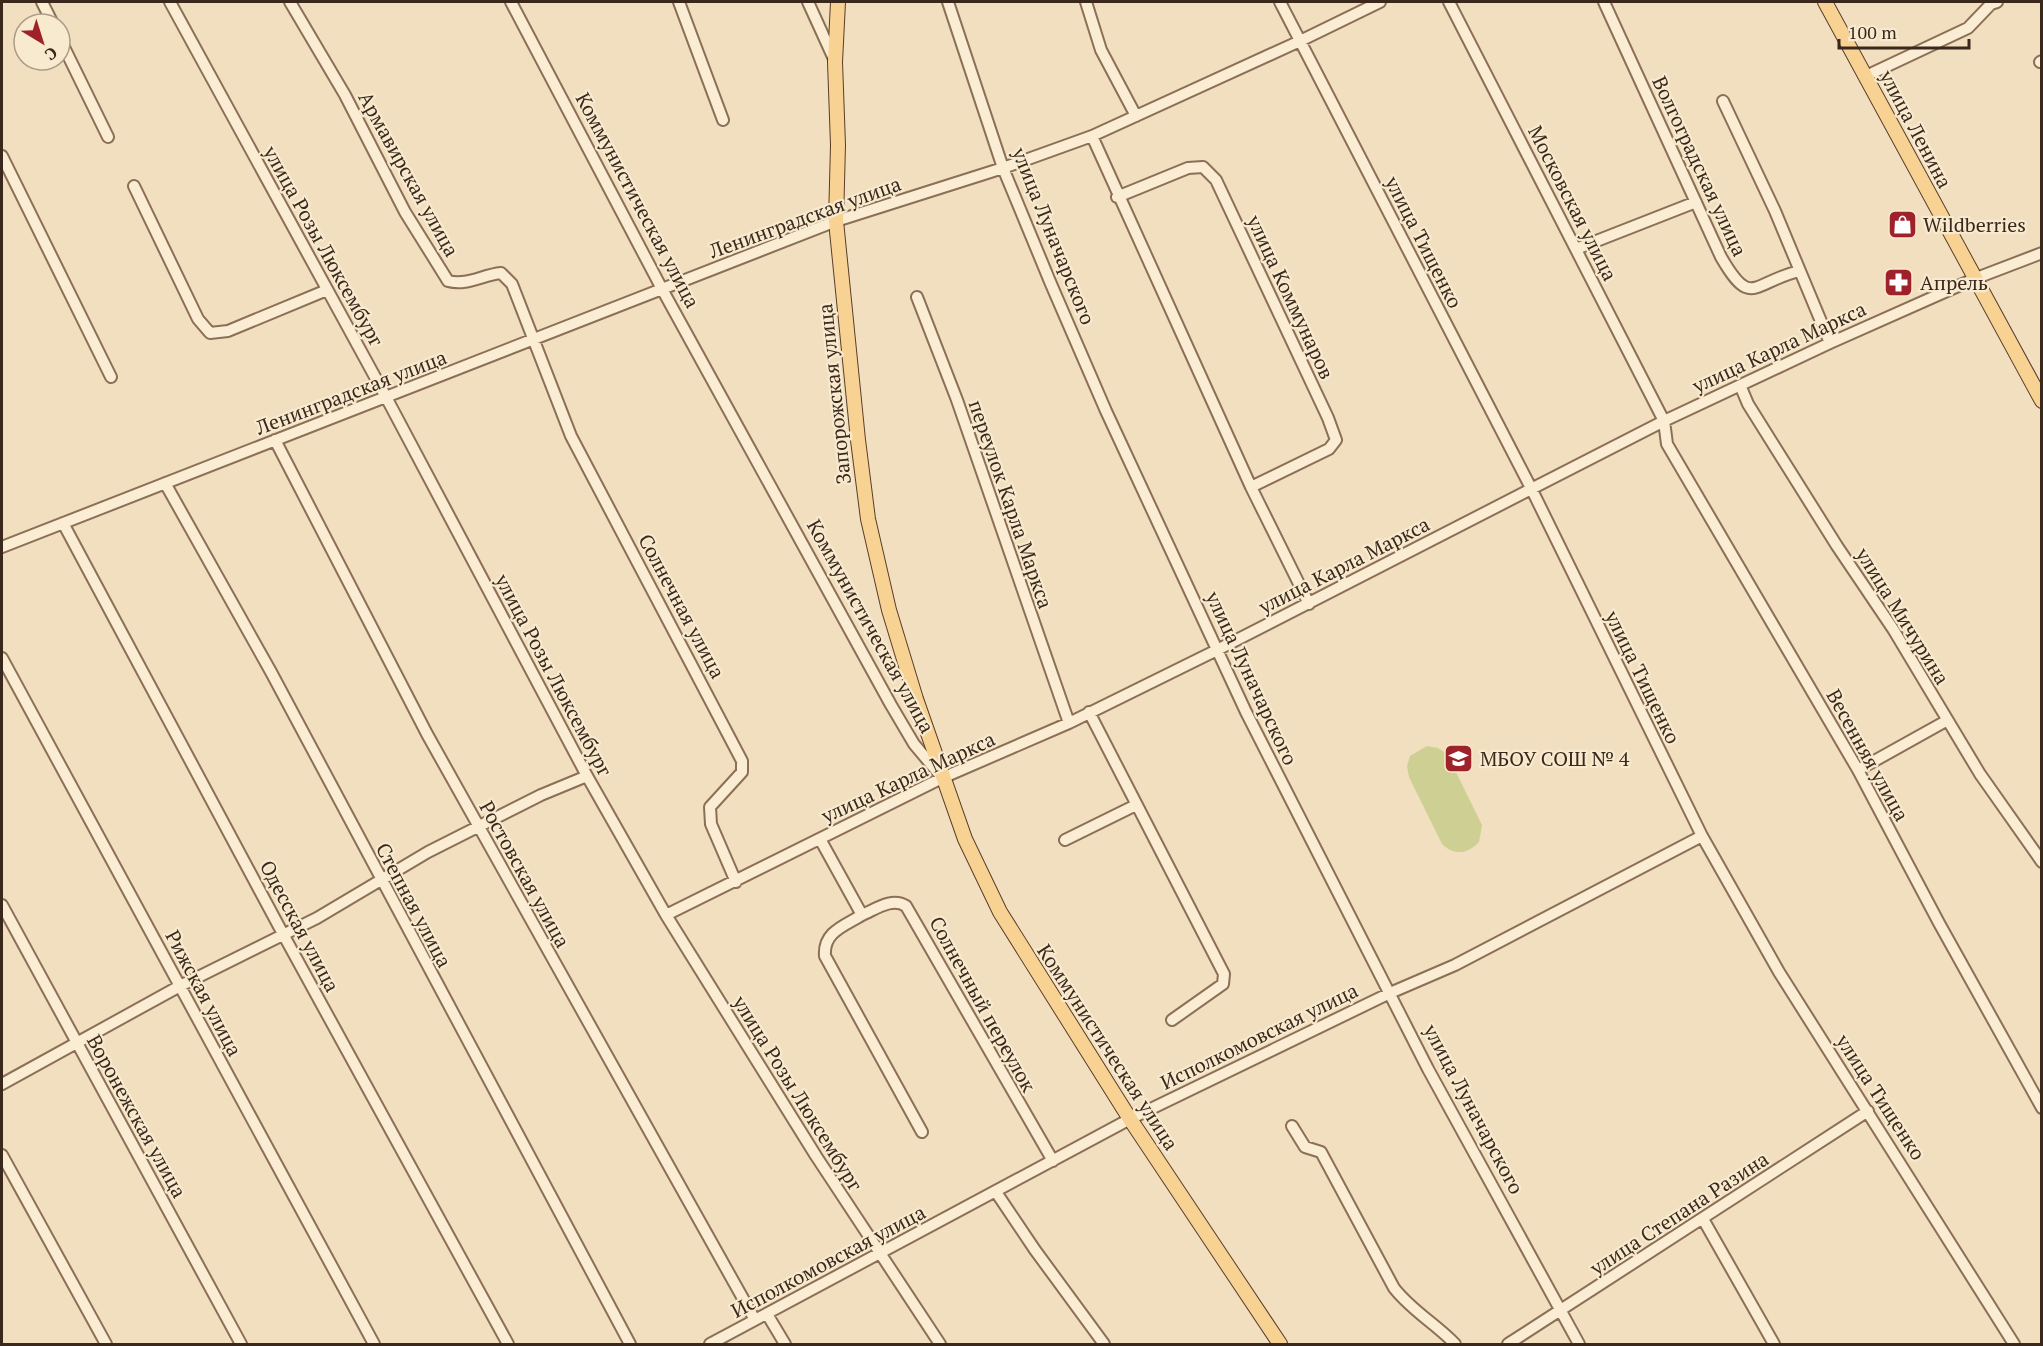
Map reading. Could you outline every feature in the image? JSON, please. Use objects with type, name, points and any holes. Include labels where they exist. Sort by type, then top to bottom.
[{"type":"main road","points":[[835,62],[838,2]]},
{"type":"main road","name":"улица Ленина","points":[[1825,2],[2042,401]]},
{"type":"main road","name":"Запорожская улица","points":[[835,62],[838,145],[836,221],[868,519],[889,610],[942,778]]},
{"type":"main road","name":"Коммунистическая улица","points":[[942,778],[965,839],[1000,912],[1130,1119],[1280,1344]]},
{"type":"street","name":"улица Розы Люксембург","points":[[170,2],[386,397],[586,776],[666,915],[879,1254],[940,1344]]},
{"type":"street","name":"Армавирская улица","points":[[290,2],[345,95],[405,212],[448,282],[462,285],[487,274],[501,273],[512,284],[535,340]]},
{"type":"street","name":"Коммунистическая улица","points":[[511,2],[662,289],[891,705],[914,744],[942,778]]},
{"type":"street","points":[[679,2],[723,120]]},
{"type":"street","name":"Запорожская улица","points":[[808,2],[835,62]]},
{"type":"street","name":"улица Луначарского","points":[[948,2],[1003,168],[1106,411],[1217,650],[1309,839],[1428,1069],[1579,1344]]},
{"type":"street","points":[[1086,2],[1101,50],[1136,117]]},
{"type":"street","name":"улица Тищенко","points":[[1280,2],[1531,488],[1702,836],[1779,972],[2014,1344]]},
{"type":"street","name":"Ленинградская улица","points":[[2,547],[836,221],[1003,168],[1092,136],[1380,2]]},
{"type":"street","name":"Московская улица","points":[[1449,2],[1664,421]]},
{"type":"street","name":"Волгоградская улица","points":[[1604,2],[1721,257],[1742,288],[1752,289],[1799,271]]},
{"type":"street","points":[[1866,76],[1968,28],[1990,4],[1997,2]]},
{"type":"street","points":[[72,64],[108,137]]},
{"type":"street","points":[[1723,101],[1775,211],[1830,343]]},
{"type":"street","points":[[1092,136],[1117,197],[1251,487],[1309,604]]},
{"type":"street","points":[[2,156],[111,377]]},
{"type":"street","name":"улица Коммунаров","points":[[1117,197],[1188,168],[1203,167],[1216,180],[1328,418],[1336,440],[1329,449],[1251,487]]},
{"type":"street","points":[[134,186],[198,319],[210,333],[228,331],[327,290]]},
{"type":"street","points":[[1576,249],[1696,202]]},
{"type":"street","name":"улица Карла Маркса","points":[[666,915],[942,778],[1069,723],[1217,650],[1664,421],[1974,279],[2042,253]]},
{"type":"street","name":"переулок Карла Маркса","points":[[918,297],[957,400],[1069,723]]},
{"type":"street","name":"Солнечная улица","points":[[535,340],[571,436],[742,761],[742,772],[710,807],[711,824],[735,882]]},
{"type":"street","name":"улица Мичурина","points":[[1740,385],[1748,404],[1830,536],[1893,629],[1946,721],[2042,862]]},
{"type":"street","name":"Весенняя улица","points":[[1664,421],[1666,444],[1858,770],[1938,923],[2042,1108]]},
{"type":"street","name":"Ростовская улица","points":[[275,440],[375,635],[479,828],[755,1320]]},
{"type":"street","name":"Степная улица","points":[[165,483],[271,672],[381,882],[630,1344]]},
{"type":"street","name":"Одесская улица","points":[[63,523],[283,934],[508,1344]]},
{"type":"street","name":"Рижская улица","points":[[2,658],[374,1344]]},
{"type":"street","points":[[1089,712],[1224,974],[1223,984],[1172,1020]]},
{"type":"street","points":[[1858,770],[1946,721]]},
{"type":"street","points":[[2,1084],[180,986],[317,918],[428,852],[541,795],[586,776]]},
{"type":"street","points":[[1065,840],[1136,805]]},
{"type":"street","name":"Исполкомовская улица","points":[[710,1344],[1130,1119],[1390,993],[1466,960],[1702,836]]},
{"type":"street","points":[[820,839],[862,915],[830,934],[824,944],[825,956],[922,1132]]},
{"type":"street","name":"Солнечный переулок","points":[[862,915],[890,902],[899,902],[906,906],[1053,1161]]},
{"type":"street","name":"Воронежская улица","points":[[2,905],[241,1344]]},
{"type":"street","name":"улица Степана Разина","points":[[1508,1344],[1868,1111]]},
{"type":"street","points":[[1292,1126],[1305,1148],[1321,1152],[1394,1288],[1408,1306],[1445,1333],[1455,1344]]},
{"type":"street","points":[[2,1155],[106,1344]]},
{"type":"street","points":[[996,1192],[1035,1250],[1104,1344]]},
{"type":"street","points":[[1703,1219],[1774,1344]]},
{"type":"street","points":[[767,1314],[785,1344]]},
{"type":"green space","points":[[1427,746],[1438,748],[1447,754],[1482,825],[1479,842],[1466,851],[1456,852],[1442,844],[1409,777],[1407,766],[1410,756]]},
{"type":"place","name":"Wildberries","points":[[1902,224]]},
{"type":"place","name":"Апрель","points":[[1899,282]]},
{"type":"place","name":"МБОУ СОШ № 4","points":[[1459,758]]}]
